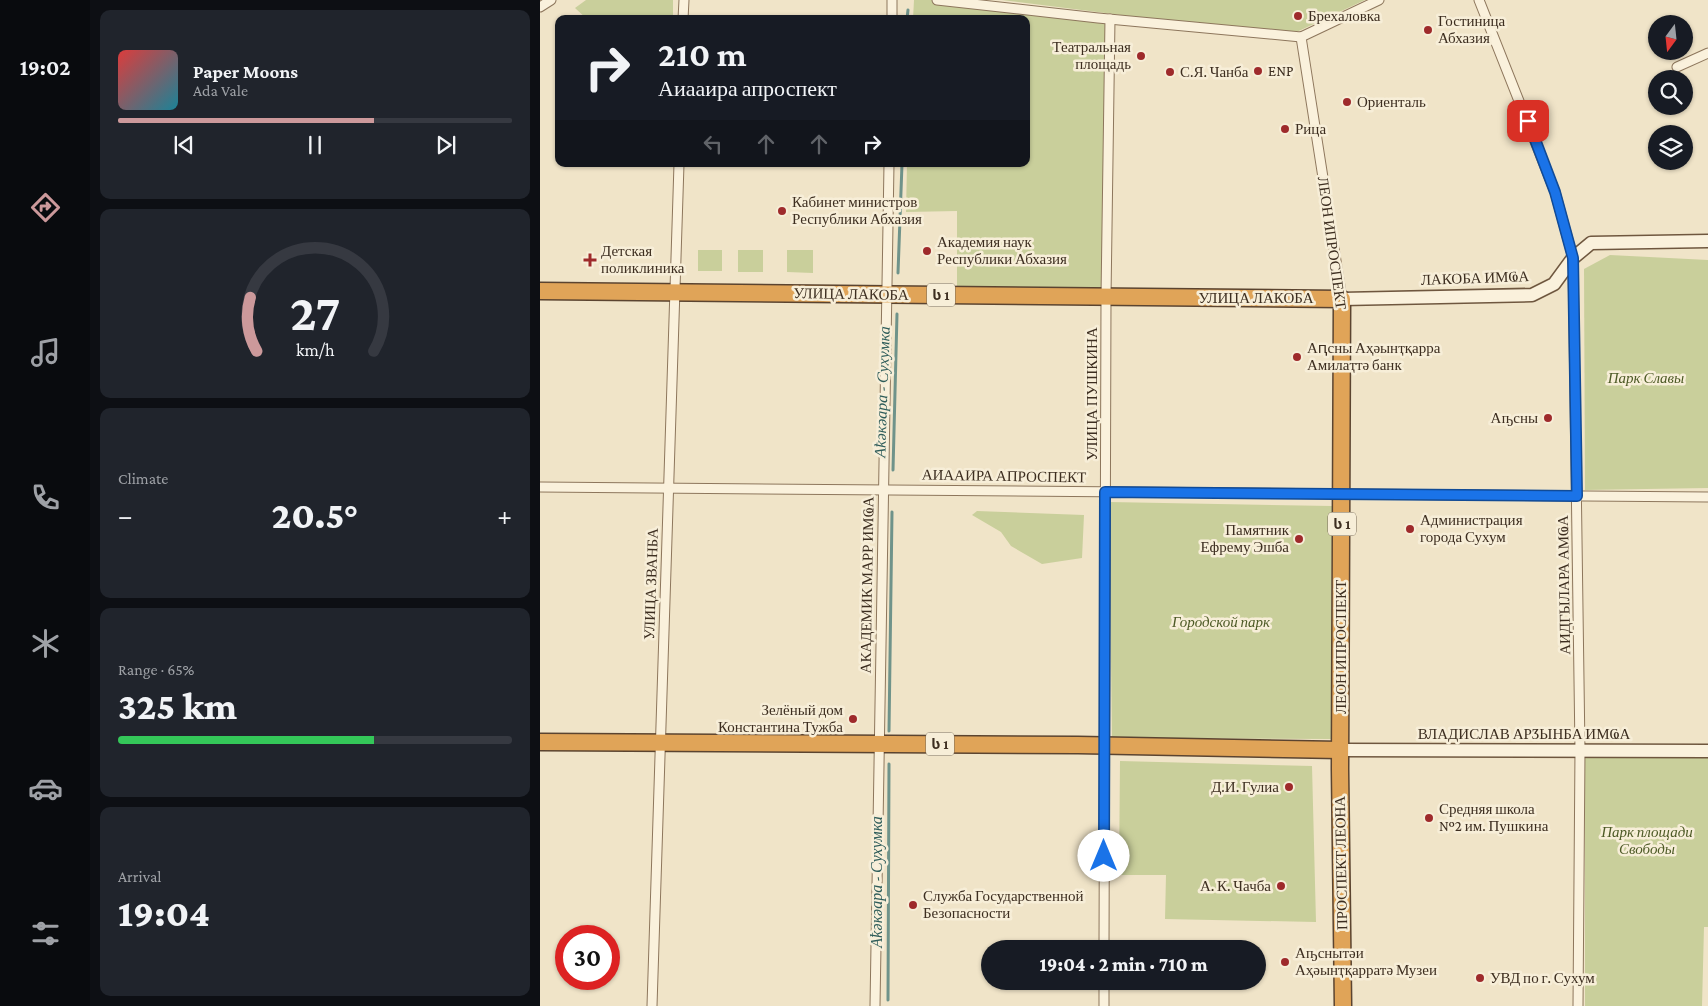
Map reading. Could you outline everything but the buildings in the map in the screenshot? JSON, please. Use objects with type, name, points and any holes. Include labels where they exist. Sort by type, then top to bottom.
[{"type":"highway","name":"УЛИЦА ЛАКОБА","points":[[540,291],[1342,299]]},
{"type":"highway","name":"ЛЕОН ИПРОСПЕКТ","points":[[1340,750],[1342,299]]},
{"type":"highway","name":"ს 1","points":[[540,742],[1104,746],[1340,750]]},
{"type":"highway","name":"ПРОСПЕКТ ЛЕОНА","points":[[1340,750],[1343,1006]]},
{"type":"main road","name":"ЛАКОБА ИМҨА","points":[[1342,299],[1532,295],[1554,284],[1573,258],[1591,243],[1708,241]]},
{"type":"main road","name":"ВЛАДИСЛАВ АРӠЫНБА ИМҨА","points":[[1340,750],[1708,750]]},
{"type":"street","points":[[540,7],[551,0]]},
{"type":"street","points":[[683,15],[684,0]]},
{"type":"street","points":[[892,0],[892,15]]},
{"type":"street","points":[[937,0],[1301,37],[1379,0]]},
{"type":"street","name":"АИДГЫЛАРА АМҨА","points":[[1479,0],[1555,192],[1573,258],[1580,750],[1578,1006]]},
{"type":"street","name":"УЛИЦА ПУШКИНА","points":[[1104,940],[1106,297],[1110,19]]},
{"type":"street","name":"ЛЕОН ИПРОСПЕКТ","points":[[1301,37],[1342,299]]},
{"type":"street","points":[[1677,67],[1708,53]]},
{"type":"street","name":"УЛИЦА ЗВАНБА","points":[[652,1006],[679,167]]},
{"type":"street","name":"АКАДЕМИК МАРР ИМҨА","points":[[875,1006],[882,490],[889,167]]},
{"type":"street","name":"АИААИРА АПРОСПЕКТ","points":[[540,487],[1708,497]]},
{"type":"street","points":[[1104,990],[1104,1006]]},
{"type":"green space","points":[[586,0],[673,0],[673,15],[583,15],[575,8]]},
{"type":"green space","points":[[914,0],[937,0],[1110,19],[1106,297],[957,295],[957,211],[906,212],[907,167],[1030,167],[1030,15],[913,15]]},
{"type":"green space","points":[[1002,0],[1365,0],[1288,36]]},
{"type":"green space","points":[[698,250],[722,250],[722,271],[698,271]]},
{"type":"green space","points":[[738,250],[763,250],[763,272],[738,272]]},
{"type":"green space","points":[[787,250],[813,250],[813,273],[787,272]]},
{"type":"green space","name":"Парк Славы","points":[[1610,255],[1708,260],[1708,488],[1585,490],[1584,269]]},
{"type":"green space","name":"Городской парк","points":[[1109,502],[1332,506],[1331,739],[1112,738]]},
{"type":"green space","points":[[977,511],[1084,515],[1082,558],[1042,564],[1011,546],[1001,532],[972,515]]},
{"type":"green space","name":"Парк площади Свободы","points":[[1585,754],[1708,754],[1708,927],[1704,927],[1702,1006],[1585,1006]]},
{"type":"green space","points":[[1120,761],[1312,766],[1316,922],[1165,919],[1166,875],[1119,875]]},
{"type":"waterway","name":"Аҟәкәара - Сухумка","points":[[907,15],[908,10]]},
{"type":"waterway","name":"Аҟәкәара - Сухумка","points":[[898,273],[902,167]]},
{"type":"waterway","name":"Аҟәкәара - Сухумка","points":[[893,470],[897,314]]},
{"type":"waterway","name":"Аҟәкәара - Сухумка","points":[[889,731],[892,512]]},
{"type":"waterway","name":"Аҟәкәара - Сухумка","points":[[888,1000],[889,764]]},
{"type":"place","name":"Брехаловка","points":[[1298,16]]},
{"type":"place","name":"Гостиница Абхазия","points":[[1428,30]]},
{"type":"place","name":"Театральная площадь","points":[[1141,56]]},
{"type":"place","name":"ENP","points":[[1258,71]]},
{"type":"place","name":"С.Я. Чанба","points":[[1170,72]]},
{"type":"place","name":"Ориенталь","points":[[1347,102]]},
{"type":"place","name":"Рица","points":[[1285,129]]},
{"type":"place","name":"Кабинет министров Республики Абхазия","points":[[782,211]]},
{"type":"place","name":"Академия наук Республики Абхазия","points":[[927,251]]},
{"type":"place","name":"Детская поликлиника","points":[[590,260]]},
{"type":"place","name":"Аԥсны Аҳәынҭқарра Амилаҭтә банк","points":[[1297,357]]},
{"type":"place","name":"Аҧсны","points":[[1548,418]]},
{"type":"place","name":"Администрация города Сухум","points":[[1410,529]]},
{"type":"place","name":"Памятник Ефрему Эшба","points":[[1299,539]]},
{"type":"place","name":"Зелёный дом Константина Тужба","points":[[853,719]]},
{"type":"place","name":"Д.И. Гулиа","points":[[1289,787]]},
{"type":"place","name":"Средняя школа №2 им. Пушкина","points":[[1429,818]]},
{"type":"place","name":"А. К. Чачба","points":[[1281,886]]},
{"type":"place","name":"Служба Государственной Безопасности","points":[[913,905]]},
{"type":"place","name":"Аҧснытәи Аҳәынҭқарратә Музеи","points":[[1285,962]]},
{"type":"place","name":"УВД по г. Сухум","points":[[1480,978]]},
{"type":"route","points":[[1104,856],[1105,492],[1577,496],[1573,258],[1555,192],[1528,121]]}]
